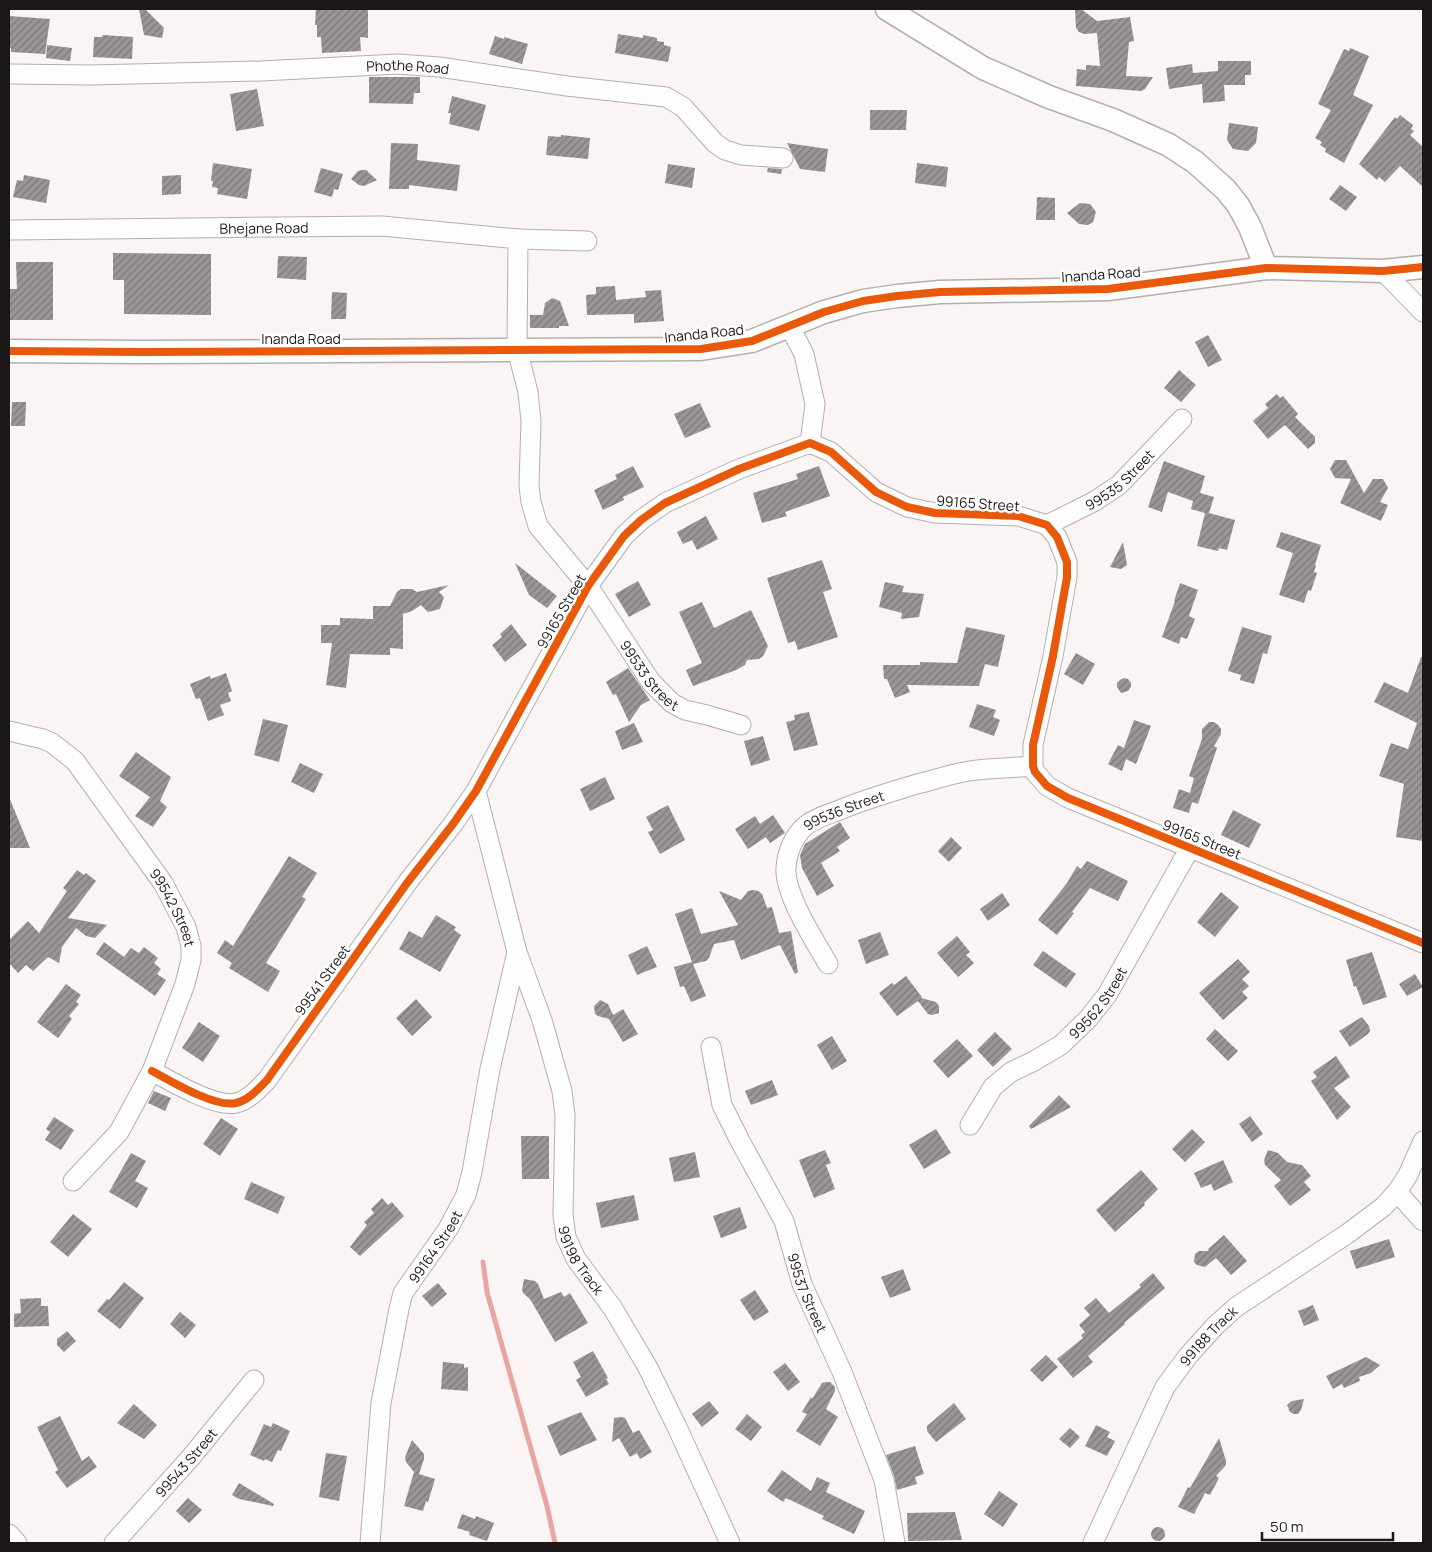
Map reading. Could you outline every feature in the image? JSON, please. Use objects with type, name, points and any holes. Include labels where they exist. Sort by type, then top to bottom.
[{"type":"street","points":[[889,9],[983,68],[1049,97],[1113,120],[1169,145],[1196,162],[1226,190],[1238,205],[1250,226],[1266,268]]},
{"type":"street","name":"Phothe Road","points":[[9,74],[91,75],[251,71],[398,64],[439,67],[567,86],[666,97],[683,107],[714,143],[725,150],[741,155],[783,158]]},
{"type":"street","name":"Bhejane Road","points":[[9,230],[382,226],[518,239],[587,241]]},
{"type":"street","points":[[518,239],[517,349],[528,392],[531,421],[529,486],[538,526],[588,586]]},
{"type":"street","name":"Inanda Road","points":[[9,351],[142,352],[517,349],[662,351],[701,349],[752,341],[824,312],[863,301],[898,296],[940,292],[1108,289],[1266,268],[1383,271],[1423,267]]},
{"type":"street","points":[[1383,271],[1423,312]]},
{"type":"street","points":[[790,327],[804,354],[815,404],[810,443]]},
{"type":"street","name":"99535 Street","points":[[1047,525],[1095,501],[1119,485],[1182,419]]},
{"type":"street","name":"99165 Street","points":[[476,792],[588,586],[624,536],[641,520],[665,503],[739,469],[810,443],[831,452],[876,492],[907,507],[935,513],[1018,516],[1047,525]]},
{"type":"street","points":[[1033,766],[1033,745],[1055,646],[1067,576],[1067,562],[1064,553],[1057,537],[1047,525]]},
{"type":"street","name":"99533 Street","points":[[588,586],[650,682],[672,703],[685,710],[741,726]]},
{"type":"street","name":"99542 Street","points":[[9,731],[44,739],[52,743],[74,761],[163,883],[186,927],[191,946],[191,960],[185,984],[152,1071],[119,1132],[74,1181]]},
{"type":"street","name":"99165 Street","points":[[1033,766],[1041,781],[1068,798],[1423,943]]},
{"type":"street","name":"99536 Street","points":[[828,964],[808,931],[788,883],[786,870],[788,854],[792,843],[805,827],[815,820],[867,798],[939,778],[969,771],[1033,766]]},
{"type":"street","points":[[476,792],[517,952]]},
{"type":"street","name":"99541 Street","points":[[152,1071],[195,1093],[222,1103],[235,1104],[246,1099],[256,1091],[267,1080],[407,883],[476,792]]},
{"type":"street","name":"99562 Street","points":[[970,1124],[994,1087],[1011,1072],[1061,1045],[1088,1019],[1107,995],[1190,848]]},
{"type":"street","name":"99164 Street","points":[[370,1543],[381,1402],[399,1308],[403,1293],[448,1229],[466,1195],[472,1172],[490,1069],[517,952]]},
{"type":"street","name":"99198 Track","points":[[517,952],[542,1020],[562,1091],[566,1237],[576,1260],[612,1307],[647,1366],[730,1543]]},
{"type":"street","name":"99537 Street","points":[[711,1047],[722,1105],[740,1142],[784,1221],[802,1284],[842,1372],[884,1480],[895,1543]]},
{"type":"street","name":"99188 Track","points":[[1093,1543],[1162,1393],[1188,1356],[1215,1326],[1236,1307],[1347,1234],[1383,1207],[1397,1192],[1408,1175],[1423,1141]]},
{"type":"street","points":[[1397,1192],[1423,1222]]},
{"type":"street","name":"99543 Street","points":[[114,1543],[192,1456],[254,1380]]},
{"type":"street","points":[[9,1534],[16,1543]]},
{"type":"building","points":[[139,9],[145,9],[164,28],[162,38],[144,35]]},
{"type":"building","points":[[316,9],[368,9],[368,38],[360,37],[361,51],[322,53],[321,37],[317,37],[317,25],[315,25]]},
{"type":"building","points":[[1075,9],[1081,9],[1097,21],[1130,17],[1134,41],[1129,42],[1126,76],[1153,77],[1145,89],[1141,91],[1076,86],[1077,69],[1086,70],[1086,65],[1100,66],[1097,33],[1084,34],[1079,32],[1076,28]]},
{"type":"building","points":[[9,16],[50,19],[45,54],[11,52],[11,48],[9,48]]},
{"type":"building","points":[[618,34],[643,38],[643,35],[657,38],[657,41],[664,42],[664,45],[671,47],[668,62],[615,53]]},
{"type":"building","points":[[103,35],[133,37],[132,59],[93,57],[94,37],[102,37]]},
{"type":"building","points":[[495,36],[528,44],[522,64],[489,54]]},
{"type":"building","points":[[47,45],[72,48],[70,61],[46,58]]},
{"type":"building","points":[[1350,48],[1369,56],[1353,95],[1373,105],[1344,163],[1325,152],[1326,149],[1320,145],[1322,142],[1315,138],[1331,110],[1318,104],[1344,49],[1349,51]]},
{"type":"building","points":[[1218,61],[1251,61],[1251,75],[1245,75],[1245,85],[1224,85],[1225,101],[1203,103],[1202,84],[1169,89],[1166,68],[1192,64],[1193,73],[1218,71]]},
{"type":"building","points":[[369,77],[420,77],[420,93],[414,93],[413,104],[369,103]]},
{"type":"building","points":[[257,89],[264,126],[236,131],[230,94]]},
{"type":"building","points":[[452,96],[486,105],[479,131],[449,124],[451,113],[448,113]]},
{"type":"building","points":[[870,110],[907,110],[906,130],[870,130]]},
{"type":"building","points":[[1400,115],[1413,125],[1411,129],[1414,131],[1410,135],[1423,147],[1423,187],[1400,166],[1385,182],[1379,177],[1377,180],[1359,164],[1395,117],[1397,119]]},
{"type":"building","points":[[1229,123],[1258,127],[1256,143],[1248,151],[1233,149],[1227,140]]},
{"type":"building","points":[[561,135],[590,138],[588,159],[546,155],[548,136],[561,137]]},
{"type":"building","points":[[391,143],[418,144],[417,160],[460,165],[457,191],[409,185],[409,189],[389,189]]},
{"type":"building","points":[[787,143],[828,149],[825,172],[800,169]]},
{"type":"building","points":[[213,163],[252,169],[247,199],[217,194],[218,188],[212,187],[213,181],[211,181]]},
{"type":"building","points":[[917,163],[948,167],[946,187],[915,183]]},
{"type":"building","points":[[668,164],[695,168],[692,188],[665,183]]},
{"type":"building","points":[[321,168],[343,174],[338,190],[334,189],[332,197],[314,192]]},
{"type":"building","points":[[768,168],[782,169],[781,174],[767,172]]},
{"type":"building","points":[[366,170],[377,180],[364,186],[351,179],[358,171]]},
{"type":"building","points":[[24,175],[50,180],[46,203],[13,197],[17,180],[23,181]]},
{"type":"building","points":[[181,175],[181,194],[162,195],[162,176]]},
{"type":"building","points":[[1340,185],[1357,197],[1346,211],[1329,199]]},
{"type":"building","points":[[1037,197],[1055,198],[1055,220],[1036,220]]},
{"type":"building","points":[[1080,203],[1090,204],[1096,212],[1093,222],[1088,225],[1079,224],[1067,213]]},
{"type":"building","points":[[113,253],[211,254],[211,315],[124,314],[124,280],[113,280]]},
{"type":"building","points":[[278,256],[307,257],[306,280],[277,278]]},
{"type":"building","points":[[16,262],[53,262],[53,320],[9,320],[9,289],[17,289]]},
{"type":"building","points":[[615,286],[616,300],[646,297],[645,291],[661,290],[664,321],[634,323],[634,314],[587,315],[586,295],[596,294],[596,287]]},
{"type":"building","points":[[332,292],[347,293],[346,319],[331,319]]},
{"type":"building","points":[[552,298],[560,301],[569,326],[530,328],[530,315],[543,315],[545,303]]},
{"type":"building","points":[[1208,335],[1222,360],[1208,367],[1195,342]]},
{"type":"building","points":[[1179,370],[1196,385],[1181,402],[1164,388]]},
{"type":"building","points":[[1277,394],[1280,398],[1283,396],[1298,414],[1295,417],[1315,437],[1315,443],[1308,449],[1285,425],[1268,439],[1253,421],[1268,408],[1265,404]]},
{"type":"building","points":[[12,402],[26,402],[25,426],[11,426]]},
{"type":"building","points":[[700,403],[711,427],[685,438],[674,414]]},
{"type":"building","points":[[1335,460],[1346,460],[1364,493],[1373,479],[1383,479],[1388,488],[1380,502],[1388,505],[1381,521],[1340,503],[1351,479],[1335,478],[1330,469]]},
{"type":"building","points":[[1164,461],[1205,476],[1200,493],[1214,497],[1209,513],[1235,520],[1227,550],[1219,548],[1218,551],[1197,546],[1205,513],[1191,509],[1193,501],[1168,492],[1162,512],[1148,507]]},
{"type":"building","points":[[633,466],[644,487],[623,497],[624,500],[603,510],[594,490],[617,479],[615,475]]},
{"type":"building","points":[[819,466],[830,496],[785,512],[787,516],[762,523],[753,493],[798,479],[796,474]]},
{"type":"building","points":[[706,516],[718,539],[697,550],[692,540],[683,544],[677,532]]},
{"type":"building","points":[[1281,532],[1321,545],[1314,572],[1317,573],[1311,591],[1308,590],[1304,603],[1279,595],[1293,553],[1276,547]]},
{"type":"building","points":[[1123,542],[1127,565],[1121,569],[1110,567]]},
{"type":"building","points":[[822,560],[832,589],[823,592],[838,637],[798,650],[795,641],[788,643],[767,578]]},
{"type":"building","points":[[515,563],[557,596],[547,608],[529,595]]},
{"type":"building","points":[[638,581],[651,605],[629,617],[615,594]]},
{"type":"building","points":[[885,582],[904,586],[902,592],[924,594],[919,617],[901,619],[902,613],[879,607]]},
{"type":"building","points":[[1180,583],[1198,590],[1189,616],[1195,619],[1187,639],[1181,637],[1179,644],[1162,637]]},
{"type":"building","points":[[449,585],[439,592],[444,597],[440,609],[428,612],[421,605],[403,614],[403,649],[390,648],[390,655],[350,654],[346,688],[326,685],[332,643],[321,643],[321,625],[340,625],[340,618],[373,619],[373,606],[390,606],[397,592],[401,589],[412,589],[417,592]]},
{"type":"building","points":[[702,602],[714,628],[751,610],[768,646],[763,656],[759,659],[747,660],[745,665],[736,670],[693,686],[686,670],[702,663],[679,612]]},
{"type":"building","points":[[511,624],[527,645],[505,662],[492,645],[502,637],[500,634]]},
{"type":"building","points":[[966,627],[1005,635],[998,667],[985,664],[979,686],[907,685],[910,692],[895,698],[887,679],[884,679],[883,665],[920,665],[920,662],[957,663]]},
{"type":"building","points":[[1242,627],[1272,636],[1267,654],[1263,653],[1254,684],[1240,680],[1241,675],[1228,671]]},
{"type":"building","points":[[1076,653],[1095,664],[1083,685],[1064,674]]},
{"type":"building","points":[[1421,657],[1423,657],[1423,841],[1396,837],[1404,784],[1379,776],[1391,743],[1408,749],[1417,723],[1374,702],[1384,682],[1408,693]]},
{"type":"building","points":[[628,668],[650,700],[641,705],[629,722],[616,694],[613,695],[606,682]]},
{"type":"building","points":[[226,673],[232,691],[228,693],[231,701],[220,705],[224,715],[208,721],[200,698],[196,699],[190,684],[210,676],[211,679]]},
{"type":"building","points":[[1124,678],[1128,679],[1131,687],[1128,691],[1121,693],[1117,683]]},
{"type":"building","points":[[977,704],[996,710],[993,717],[1000,720],[994,736],[969,727]]},
{"type":"building","points":[[809,712],[818,745],[794,751],[786,722],[795,720],[794,715]]},
{"type":"building","points":[[263,719],[288,725],[279,762],[254,755]]},
{"type":"building","points":[[1134,720],[1151,726],[1136,764],[1126,759],[1122,771],[1108,764],[1118,745],[1124,748]]},
{"type":"building","points":[[1209,722],[1214,722],[1218,725],[1221,729],[1221,734],[1214,746],[1217,748],[1198,804],[1192,802],[1189,813],[1173,808],[1179,789],[1190,793],[1194,778],[1189,776],[1202,739],[1202,729]]},
{"type":"building","points":[[634,723],[643,742],[622,750],[615,731]]},
{"type":"building","points":[[763,736],[770,760],[751,766],[744,741]]},
{"type":"building","points":[[136,752],[171,777],[160,801],[167,807],[153,827],[135,816],[150,797],[119,776]]},
{"type":"building","points":[[300,763],[323,774],[314,793],[291,782]]},
{"type":"building","points":[[605,777],[615,799],[590,811],[580,789]]},
{"type":"building","points":[[9,797],[30,848],[9,848]]},
{"type":"building","points":[[668,805],[685,840],[660,854],[648,832],[653,830],[646,817]]},
{"type":"building","points":[[1233,810],[1261,824],[1249,848],[1221,835]]},
{"type":"building","points":[[773,815],[785,833],[770,843],[766,837],[748,849],[735,829],[755,816],[760,824]]},
{"type":"building","points":[[840,822],[850,838],[837,847],[840,851],[821,863],[834,886],[817,896],[802,868],[800,855],[805,844]]},
{"type":"building","points":[[951,837],[962,848],[949,862],[938,851]]},
{"type":"building","points":[[289,856],[317,873],[302,897],[306,899],[266,963],[280,971],[268,992],[229,968],[232,963],[217,953],[225,940],[233,946]]},
{"type":"building","points":[[1087,861],[1128,881],[1118,901],[1090,888],[1057,935],[1038,920],[1067,883],[1077,866],[1081,869]]},
{"type":"building","points":[[77,870],[84,875],[86,873],[96,881],[68,918],[107,925],[95,938],[86,936],[76,928],[62,947],[59,963],[48,957],[33,971],[26,965],[18,973],[9,963],[9,940],[28,921],[39,933],[67,891],[63,888]]},
{"type":"building","points":[[753,890],[762,894],[767,908],[772,907],[779,933],[791,931],[798,972],[795,974],[780,945],[741,960],[734,940],[714,944],[706,961],[693,964],[706,996],[691,1002],[684,986],[680,987],[674,967],[692,962],[675,914],[692,908],[701,934],[738,925],[719,891],[741,900],[748,891]]},
{"type":"building","points":[[1221,892],[1239,907],[1215,937],[1197,922]]},
{"type":"building","points":[[1002,893],[1010,905],[988,921],[980,909]]},
{"type":"building","points":[[436,915],[456,927],[454,930],[461,935],[440,972],[399,949],[409,931],[422,938]]},
{"type":"building","points":[[880,932],[889,955],[866,964],[858,940]]},
{"type":"building","points":[[957,936],[970,952],[966,955],[974,963],[958,977],[937,953]]},
{"type":"building","points":[[104,942],[124,957],[131,948],[139,953],[144,947],[158,958],[154,963],[161,969],[157,974],[166,980],[155,996],[96,954]]},
{"type":"building","points":[[647,946],[657,967],[637,975],[628,955]]},
{"type":"building","points":[[1043,951],[1076,974],[1066,988],[1033,965]]},
{"type":"building","points":[[1372,952],[1387,997],[1363,1005],[1356,986],[1354,987],[1346,960]]},
{"type":"building","points":[[1238,959],[1250,972],[1242,979],[1249,986],[1242,992],[1248,998],[1223,1020],[1199,993]]},
{"type":"building","points":[[1415,974],[1423,987],[1407,996],[1399,984]]},
{"type":"building","points":[[906,976],[921,998],[936,1002],[939,1006],[939,1013],[928,1014],[918,1001],[897,1016],[879,993],[892,983],[894,985]]},
{"type":"building","points":[[66,984],[81,995],[76,1002],[79,1004],[69,1016],[72,1019],[58,1038],[37,1022]]},
{"type":"building","points":[[416,999],[432,1017],[412,1036],[396,1018]]},
{"type":"building","points":[[600,1000],[608,1004],[613,1015],[623,1009],[638,1034],[623,1042],[609,1019],[595,1014],[594,1006]]},
{"type":"building","points":[[1362,1017],[1369,1026],[1370,1031],[1350,1047],[1339,1031]]},
{"type":"building","points":[[199,1022],[220,1036],[203,1062],[182,1048]]},
{"type":"building","points":[[1215,1029],[1238,1051],[1228,1061],[1206,1039]]},
{"type":"building","points":[[995,1032],[1012,1049],[993,1067],[977,1050]]},
{"type":"building","points":[[832,1036],[847,1061],[832,1070],[817,1045]]},
{"type":"building","points":[[957,1039],[973,1056],[948,1078],[933,1061]]},
{"type":"building","points":[[1336,1056],[1350,1077],[1334,1088],[1351,1107],[1337,1120],[1311,1081],[1317,1077],[1313,1072]]},
{"type":"building","points":[[772,1080],[778,1095],[751,1105],[745,1091]]},
{"type":"building","points":[[154,1091],[171,1098],[165,1111],[148,1103]]},
{"type":"building","points":[[1059,1095],[1071,1107],[1031,1129],[1029,1126]]},
{"type":"building","points":[[1250,1116],[1263,1134],[1252,1142],[1239,1124]]},
{"type":"building","points":[[54,1117],[74,1130],[61,1150],[45,1140],[50,1132],[46,1129]]},
{"type":"building","points":[[221,1118],[238,1129],[220,1156],[203,1144]]},
{"type":"building","points":[[936,1129],[951,1153],[924,1169],[909,1145]]},
{"type":"building","points":[[1192,1129],[1205,1142],[1185,1162],[1172,1149]]},
{"type":"building","points":[[521,1136],[549,1136],[549,1179],[522,1179]]},
{"type":"building","points":[[825,1150],[831,1163],[826,1165],[835,1189],[814,1198],[799,1160]]},
{"type":"building","points":[[1268,1150],[1278,1153],[1287,1162],[1302,1165],[1311,1176],[1304,1182],[1311,1190],[1290,1206],[1274,1186],[1281,1180],[1265,1165],[1264,1160]]},
{"type":"building","points":[[695,1152],[700,1177],[674,1182],[669,1158]]},
{"type":"building","points":[[131,1153],[146,1161],[135,1181],[148,1188],[137,1208],[109,1192]]},
{"type":"building","points":[[1223,1160],[1233,1182],[1214,1191],[1211,1184],[1201,1188],[1194,1173]]},
{"type":"building","points":[[1141,1170],[1158,1189],[1144,1203],[1145,1205],[1115,1232],[1096,1210]]},
{"type":"building","points":[[251,1182],[285,1197],[278,1214],[244,1199]]},
{"type":"building","points":[[634,1195],[639,1220],[601,1228],[596,1203]]},
{"type":"building","points":[[382,1198],[388,1205],[392,1202],[404,1216],[360,1256],[350,1247],[367,1225],[364,1222],[374,1213],[371,1209]]},
{"type":"building","points":[[740,1207],[747,1228],[721,1238],[713,1216]]},
{"type":"building","points":[[73,1214],[92,1229],[68,1257],[50,1242]]},
{"type":"building","points":[[1224,1235],[1247,1261],[1231,1275],[1216,1258],[1205,1267],[1194,1262],[1195,1254],[1199,1251],[1209,1251],[1208,1249]]},
{"type":"building","points":[[1389,1239],[1395,1257],[1356,1269],[1350,1251]]},
{"type":"building","points":[[903,1269],[911,1290],[890,1298],[881,1277]]},
{"type":"building","points":[[1153,1273],[1165,1288],[1088,1356],[1093,1362],[1073,1378],[1057,1359],[1083,1338],[1081,1335],[1085,1332],[1079,1325],[1090,1315],[1084,1308],[1096,1298],[1109,1313],[1141,1287],[1139,1285]]},
{"type":"building","points":[[524,1279],[535,1281],[538,1284],[544,1299],[561,1292],[564,1297],[570,1293],[588,1323],[555,1342],[530,1299],[522,1290]]},
{"type":"building","points":[[124,1282],[144,1298],[120,1329],[97,1311]]},
{"type":"building","points":[[438,1283],[447,1294],[432,1307],[422,1296]]},
{"type":"building","points":[[755,1290],[769,1312],[754,1321],[740,1300]]},
{"type":"building","points":[[41,1298],[41,1306],[48,1306],[49,1326],[14,1327],[14,1314],[21,1313],[20,1299]]},
{"type":"building","points":[[1313,1305],[1319,1320],[1304,1326],[1298,1311]]},
{"type":"building","points":[[180,1312],[196,1325],[185,1338],[170,1324]]},
{"type":"building","points":[[67,1331],[76,1341],[64,1352],[57,1345],[57,1339]]},
{"type":"building","points":[[593,1351],[608,1378],[606,1379],[609,1384],[586,1397],[576,1380],[581,1377],[573,1362]]},
{"type":"building","points":[[1046,1355],[1058,1367],[1042,1382],[1030,1370]]},
{"type":"building","points":[[1366,1357],[1380,1365],[1371,1373],[1359,1377],[1360,1381],[1344,1388],[1342,1384],[1333,1389],[1326,1376]]},
{"type":"building","points":[[443,1362],[464,1364],[464,1368],[468,1367],[468,1391],[441,1389]]},
{"type":"building","points":[[785,1363],[800,1382],[788,1391],[773,1372]]},
{"type":"building","points":[[830,1382],[835,1387],[835,1391],[826,1409],[838,1417],[820,1446],[796,1431],[807,1414],[802,1412],[811,1397],[812,1399],[822,1383]]},
{"type":"building","points":[[1304,1399],[1298,1414],[1290,1412],[1287,1405],[1292,1401]]},
{"type":"building","points":[[709,1401],[719,1413],[702,1427],[692,1414]]},
{"type":"building","points":[[954,1403],[966,1419],[936,1442],[927,1431],[927,1426]]},
{"type":"building","points":[[134,1404],[157,1425],[144,1439],[117,1423]]},
{"type":"building","points":[[581,1412],[597,1440],[560,1456],[547,1426]]},
{"type":"building","points":[[747,1414],[762,1427],[751,1441],[735,1429]]},
{"type":"building","points":[[60,1416],[82,1461],[89,1456],[97,1467],[67,1488],[55,1472],[58,1470],[37,1427]]},
{"type":"building","points":[[614,1418],[625,1418],[633,1433],[639,1430],[652,1452],[640,1459],[637,1453],[630,1457],[619,1438],[612,1442]]},
{"type":"building","points":[[273,1423],[290,1431],[281,1451],[278,1450],[272,1462],[250,1455],[264,1424],[271,1427]]},
{"type":"building","points":[[1096,1425],[1110,1432],[1107,1437],[1115,1441],[1107,1456],[1085,1446]]},
{"type":"building","points":[[1070,1428],[1080,1437],[1070,1448],[1059,1439]]},
{"type":"building","points":[[1219,1438],[1226,1465],[1216,1476],[1219,1478],[1210,1495],[1205,1493],[1194,1514],[1178,1507],[1188,1487],[1190,1488]]},
{"type":"building","points":[[412,1440],[424,1454],[419,1474],[435,1479],[428,1502],[426,1501],[423,1511],[404,1506],[414,1472],[406,1462],[405,1457]]},
{"type":"building","points":[[915,1446],[924,1474],[915,1477],[917,1484],[897,1490],[886,1455]]},
{"type":"building","points":[[326,1453],[347,1456],[339,1501],[319,1497]]},
{"type":"building","points":[[782,1470],[811,1491],[817,1477],[830,1483],[826,1492],[865,1511],[854,1534],[822,1519],[824,1516],[786,1498],[783,1502],[767,1491]]},
{"type":"building","points":[[239,1483],[274,1504],[273,1506],[239,1499],[232,1495]]},
{"type":"building","points":[[999,1491],[1018,1504],[1003,1527],[984,1514]]},
{"type":"building","points":[[188,1498],[202,1510],[189,1523],[176,1511]]},
{"type":"building","points":[[955,1512],[962,1540],[908,1541],[907,1513]]},
{"type":"building","points":[[462,1514],[475,1519],[476,1516],[494,1523],[487,1541],[469,1535],[470,1532],[457,1528]]},
{"type":"building","points":[[1158,1527],[1163,1529],[1165,1534],[1163,1539],[1158,1541],[1153,1539],[1151,1534],[1153,1529]]},
{"type":"waterway","points":[[483,1262],[487,1292],[547,1506],[555,1543]]},
{"type":"cycle path","points":[[9,351],[701,349],[752,341],[824,312],[863,301],[897,296],[940,292],[1108,289],[1266,268],[1383,271],[1423,267]]},
{"type":"cycle path","points":[[152,1071],[193,1093],[217,1102],[241,1102],[257,1090],[267,1080],[407,883],[476,791],[588,586],[624,536],[641,520],[665,503],[739,469],[810,443],[831,452],[876,492],[907,507],[935,513],[1018,516],[1047,525],[1057,537],[1067,562],[1067,577],[1053,656],[1033,745],[1033,766],[1035,772],[1047,786],[1068,798],[1423,943]]}]
